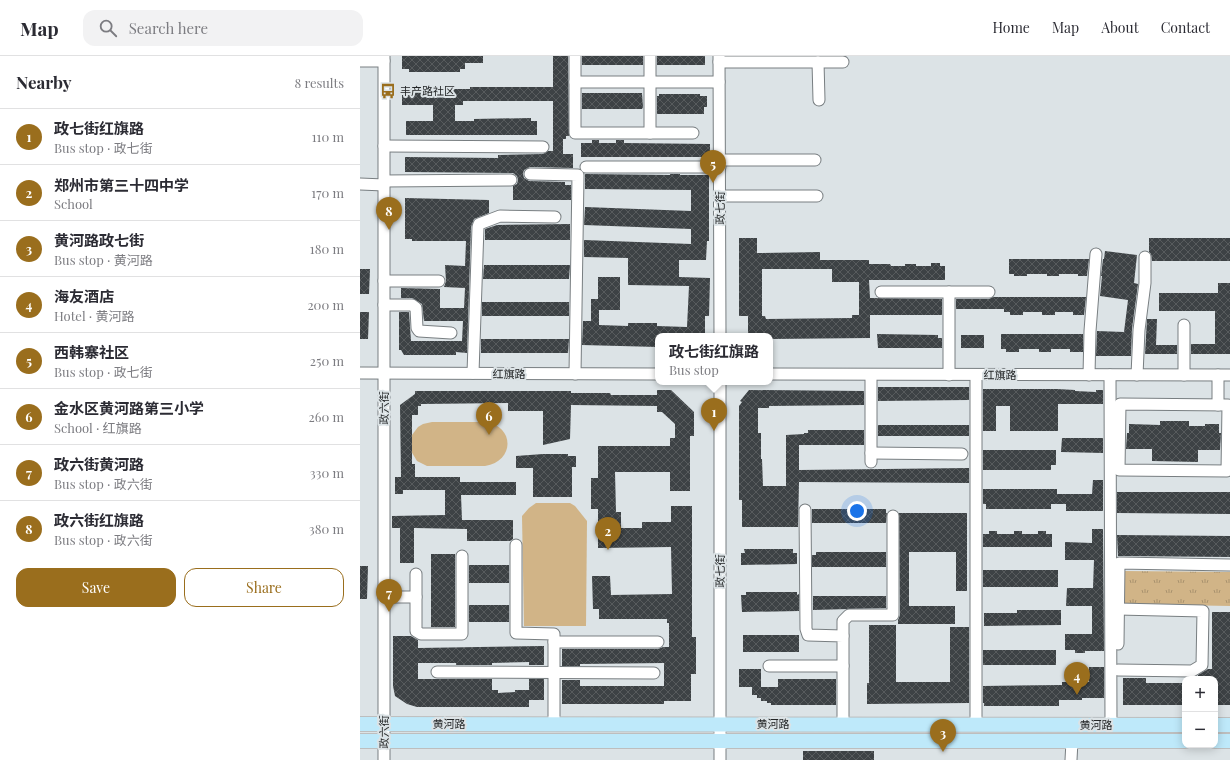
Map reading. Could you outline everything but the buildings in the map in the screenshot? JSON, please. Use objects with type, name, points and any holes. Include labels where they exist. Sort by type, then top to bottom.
[{"type":"main road","name":"黄河路","points":[[360,724],[1182,725]]},
{"type":"main road","points":[[1218,725],[1230,725]]},
{"type":"main road","name":"黄河路","points":[[360,741],[1182,741]]},
{"type":"main road","points":[[1218,741],[1230,741]]},
{"type":"street","points":[[575,56],[575,133],[693,133]]},
{"type":"street","points":[[650,56],[650,133]]},
{"type":"street","points":[[360,61],[384,58]]},
{"type":"street","name":"政六街","points":[[384,58],[384,760]]},
{"type":"street","points":[[719,59],[843,62]]},
{"type":"street","name":"政七街","points":[[719,59],[720,333]]},
{"type":"street","points":[[818,62],[819,100]]},
{"type":"street","points":[[575,82],[720,82]]},
{"type":"street","points":[[384,146],[543,147]]},
{"type":"street","points":[[586,167],[814,160]]},
{"type":"street","points":[[530,174],[578,175],[575,374]]},
{"type":"street","points":[[360,184],[511,180]]},
{"type":"street","points":[[720,196],[817,196]]},
{"type":"street","points":[[474,373],[479,224],[500,216],[555,216]]},
{"type":"street","points":[[1089,375],[1090,331],[1096,254]]},
{"type":"street","points":[[1137,375],[1139,330],[1145,283],[1145,257]]},
{"type":"street","points":[[384,280],[439,281]]},
{"type":"street","points":[[881,292],[989,292]]},
{"type":"street","points":[[949,292],[949,375]]},
{"type":"street","points":[[384,305],[412,305],[416,308],[417,328],[419,331],[451,333]]},
{"type":"street","points":[[1184,326],[1184,375]]},
{"type":"street","name":"红旗路","points":[[360,373],[655,374]]},
{"type":"street","name":"红旗路","points":[[773,374],[1230,375]]},
{"type":"street","points":[[871,375],[870,458],[962,454]]},
{"type":"street","points":[[976,375],[976,724]]},
{"type":"street","points":[[1110,375],[1114,725]]},
{"type":"street","points":[[1218,375],[1218,405]]},
{"type":"street","name":"政七街","points":[[720,385],[720,760]]},
{"type":"street","points":[[1120,404],[1218,405],[1228,405],[1227,470],[1119,470],[1120,404]]},
{"type":"street","points":[[805,510],[807,634],[808,636],[843,636]]},
{"type":"street","points":[[843,724],[843,621],[848,615],[893,615],[893,516]]},
{"type":"street","points":[[516,545],[516,633],[554,634],[554,724]]},
{"type":"street","points":[[416,574],[416,631],[420,634],[462,634],[462,556]]},
{"type":"street","points":[[1114,725],[1118,670],[1119,563],[1230,564]]},
{"type":"street","points":[[384,597],[416,597]]},
{"type":"street","points":[[1118,610],[1203,611],[1202,665],[1192,671],[1118,670]]},
{"type":"street","points":[[554,642],[658,642]]},
{"type":"street","points":[[769,666],[843,666]]},
{"type":"street","points":[[437,672],[654,672]]},
{"type":"street","points":[[1072,741],[1072,760]]},
{"type":"green space","points":[[432,422],[485,422],[495,425],[502,430],[506,436],[508,444],[502,458],[495,463],[485,466],[427,466],[417,461],[411,451],[412,435],[418,427],[423,424]]},
{"type":"green space","points":[[536,503],[570,503],[575,506],[587,521],[586,626],[524,626],[522,516]]},
{"type":"green space","points":[[1124,571],[1230,572],[1230,606],[1123,604]]},
{"type":"place","name":"丰产路社区","points":[[388,91]]},
{"type":"place","name":"西韩寨社区","points":[[713,183]]},
{"type":"place","name":"政六街红旗路","points":[[389,230]]},
{"type":"place","name":"政七街红旗路","points":[[714,431]]},
{"type":"place","name":"金水区黄河路第三小学","points":[[489,435]]},
{"type":"place","name":"郑州市第三十四中学","points":[[608,550]]},
{"type":"place","name":"政六街黄河路","points":[[389,612]]},
{"type":"place","name":"海友酒店","points":[[1077,695]]},
{"type":"place","name":"黄河路政七街","points":[[943,752]]}]
